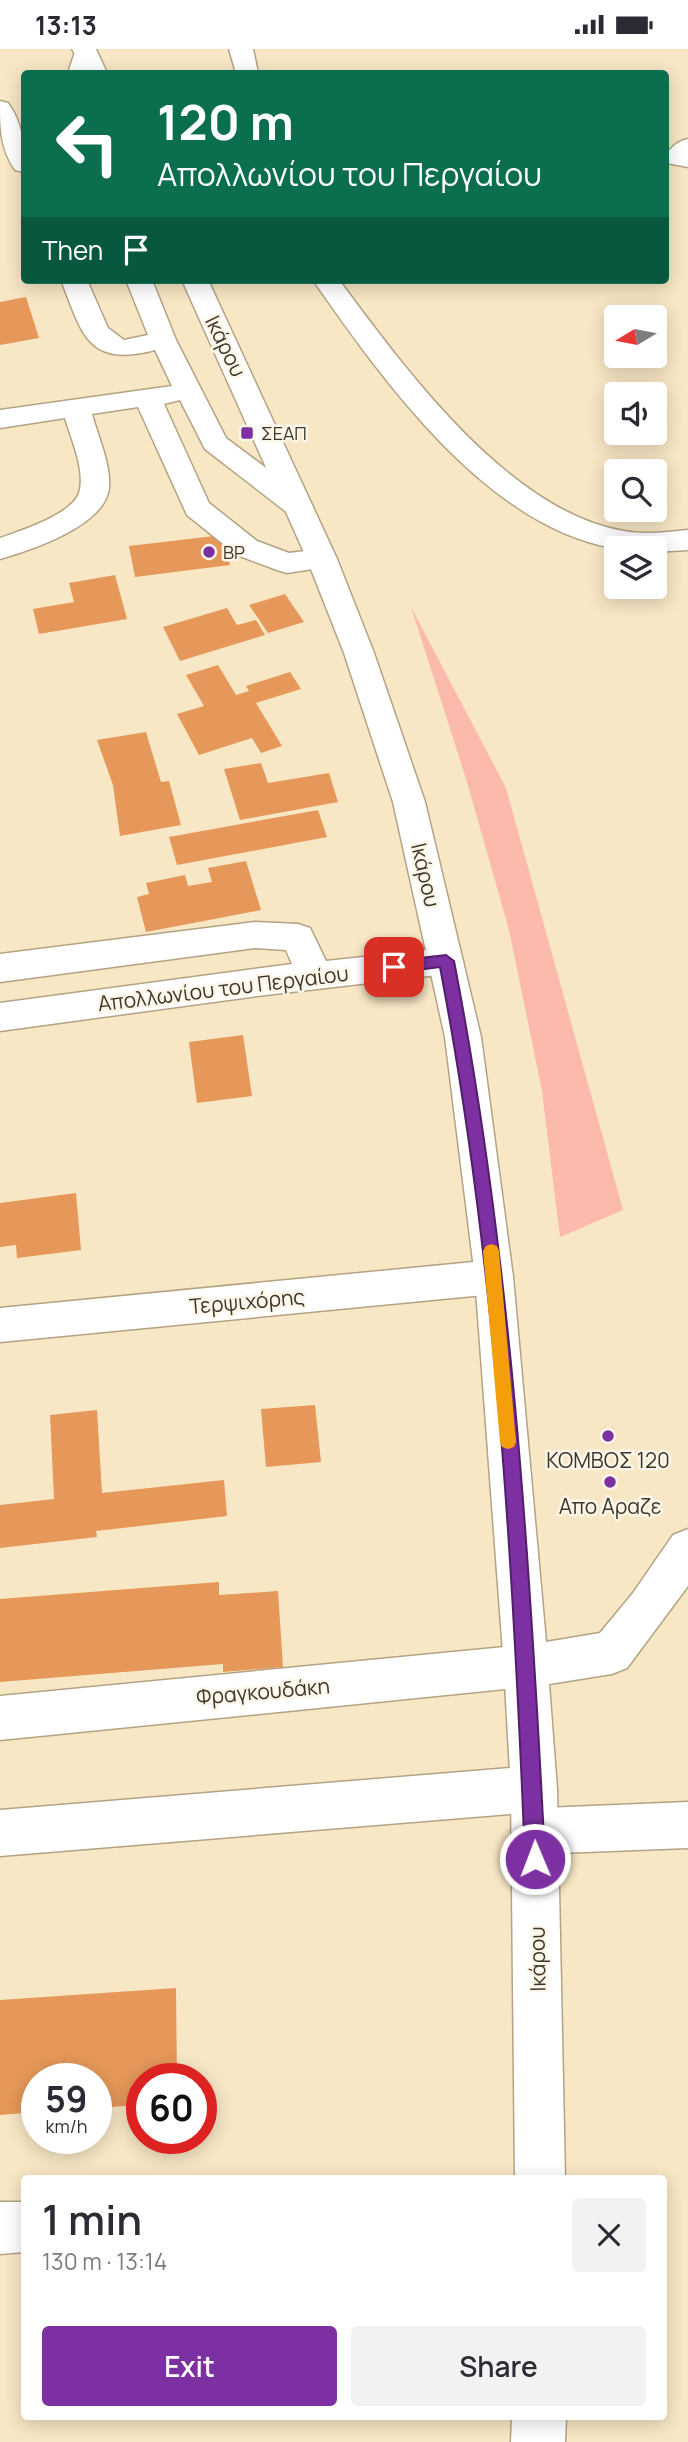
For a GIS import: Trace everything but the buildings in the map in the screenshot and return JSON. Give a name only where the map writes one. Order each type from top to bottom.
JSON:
[{"type":"main road","points":[[242,49],[246,70]]},
{"type":"main road","points":[[0,109],[21,158]]},
{"type":"main road","points":[[76,284],[94,326],[105,343],[120,349],[163,340]]},
{"type":"main road","points":[[141,284],[163,340],[215,443],[299,507]]},
{"type":"main road","name":"Ικάρου","points":[[197,284],[322,559],[359,653],[409,802],[446,961],[473,1104],[495,1277],[526,1666],[534,1810],[540,2175]]},
{"type":"main road","points":[[329,284],[374,344],[438,419],[486,470],[520,497],[545,512],[605,536],[642,542],[688,540]]},
{"type":"main road","points":[[0,419],[188,391]]},
{"type":"main road","points":[[148,398],[197,508],[247,548],[287,563],[322,559]]},
{"type":"main road","points":[[0,549],[62,524],[82,508],[94,493],[94,478],[76,408]]},
{"type":"main road","points":[[0,968],[256,935],[278,935],[298,937],[315,977]]},
{"type":"main road","name":"Απολλωνίου του Περγαίου","points":[[0,1017],[446,961]]},
{"type":"main road","name":"Τερψιχόρης","points":[[0,1325],[495,1277]]},
{"type":"main road","name":"Φραγκουδάκη","points":[[0,1718],[526,1666],[612,1653],[648,1608],[688,1549]]},
{"type":"main road","points":[[0,1832],[534,1810],[688,1825]]},
{"type":"main road","points":[[0,2228],[21,2227]]},
{"type":"main road","points":[[538,2442],[539,2420]]},
{"type":"shaded area","points":[[411,607],[506,788],[623,1210],[560,1237],[542,1091],[509,930],[467,782]]},
{"type":"slow traffic","points":[[491,1251],[508,1442]]},
{"type":"place","name":"ΣΕΑΠ","points":[[247,433]]},
{"type":"place","name":"BP","points":[[209,552]]},
{"type":"place","name":"ΚΟΜΒΟΣ 120","points":[[608,1436]]},
{"type":"place","name":"Απο Αραζε","points":[[610,1482]]},
{"type":"route","points":[[394,967],[446,961],[463,1037],[495,1277],[526,1666],[534,1789],[535,1859]]}]
